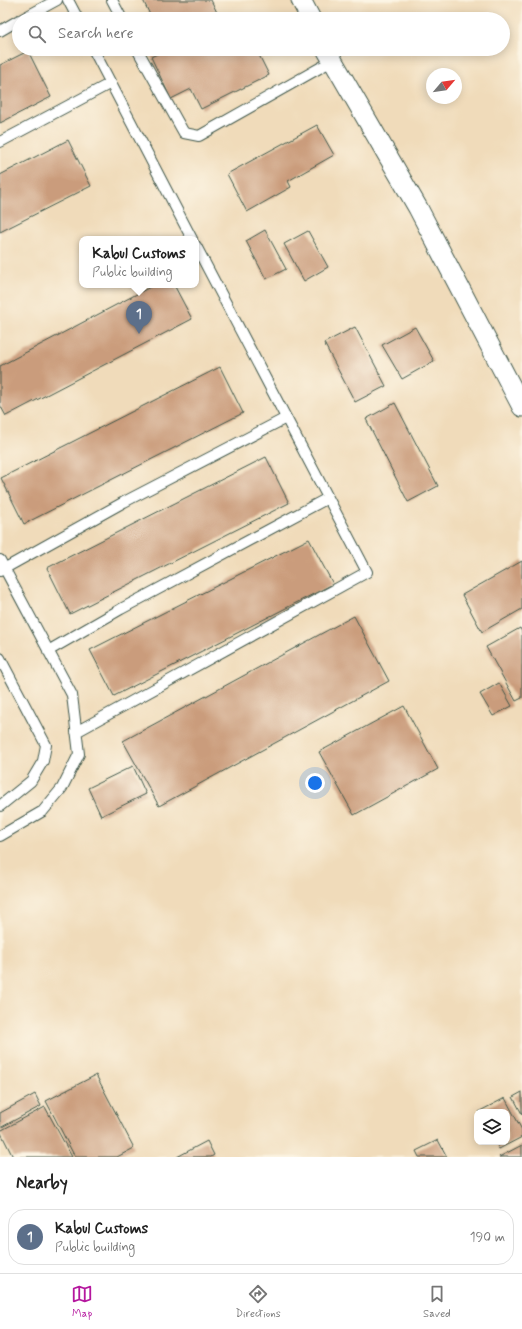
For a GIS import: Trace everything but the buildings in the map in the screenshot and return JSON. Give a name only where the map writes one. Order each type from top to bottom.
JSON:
[{"type":"street","points":[[301,0],[307,12]]},
{"type":"street","points":[[330,56],[418,208],[522,407]]},
{"type":"lane","points":[[35,12],[57,0]]},
{"type":"lane","points":[[68,0],[74,12]]},
{"type":"lane","points":[[112,0],[118,12]]},
{"type":"lane","points":[[0,31],[12,24]]},
{"type":"lane","points":[[97,56],[190,236]]},
{"type":"lane","points":[[141,56],[184,133],[199,136],[327,56]]},
{"type":"lane","points":[[0,142],[111,83]]},
{"type":"lane","points":[[76,732],[367,572],[199,252]]},
{"type":"lane","points":[[0,836],[43,811],[62,788],[79,754],[72,695],[2,566],[286,418]]},
{"type":"lane","points":[[48,651],[121,609],[328,498]]},
{"type":"lane","points":[[0,658],[46,745],[43,761],[31,781],[0,806]]},
{"type":"place","name":"Kabul Customs","points":[[139,334]]}]
